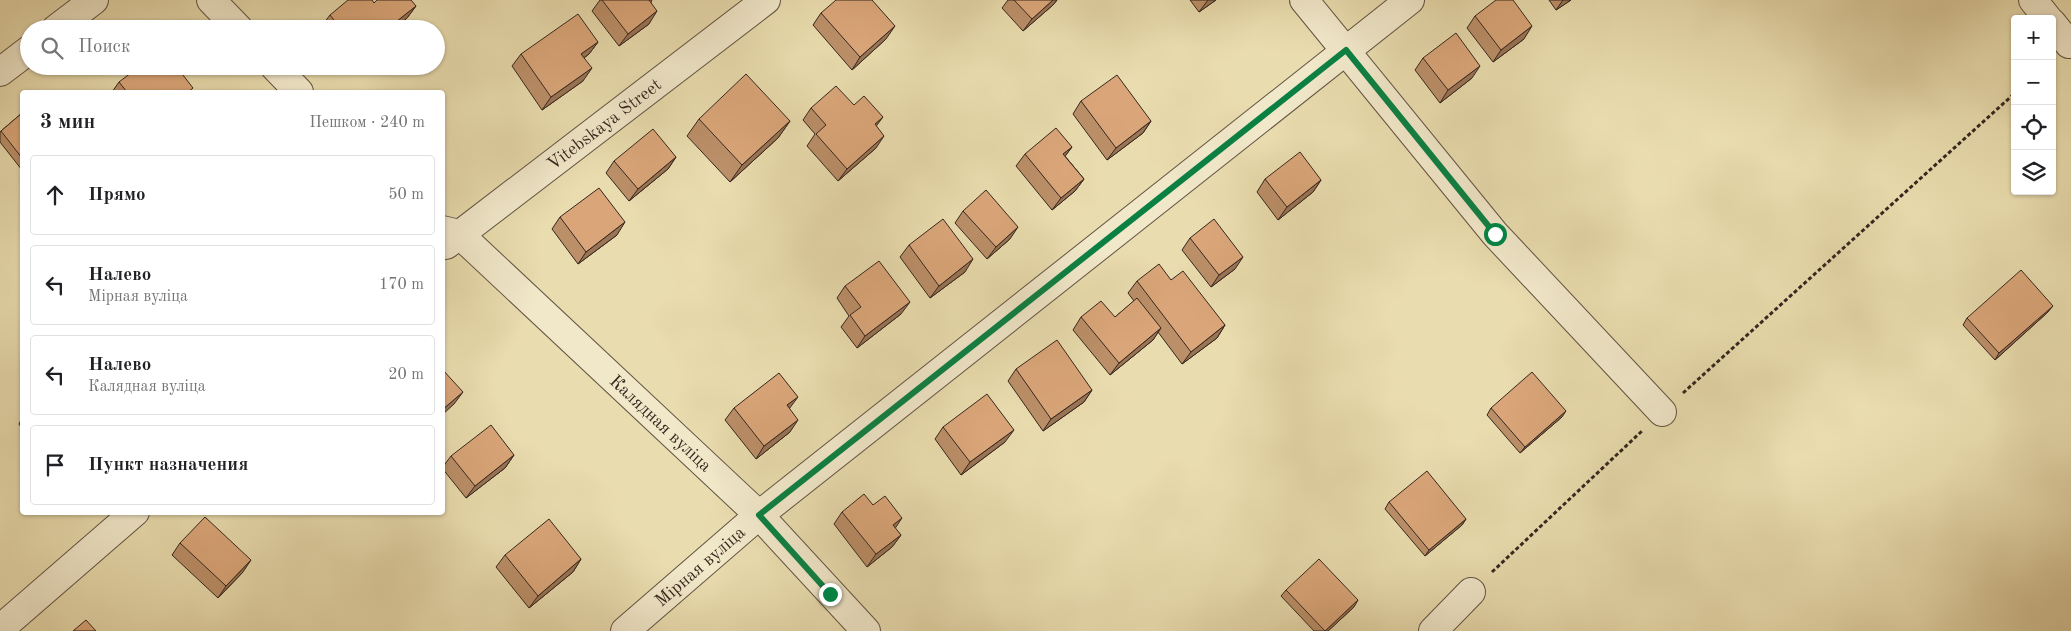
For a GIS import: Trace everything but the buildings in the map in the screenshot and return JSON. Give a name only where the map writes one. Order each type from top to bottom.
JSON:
[{"type":"street","points":[[68,20],[94,0]]},
{"type":"street","points":[[211,0],[230,20]]},
{"type":"street","name":"Vitebskaya Street","points":[[448,237],[766,0]]},
{"type":"street","points":[[1304,0],[1495,234],[1662,412]]},
{"type":"street","name":"Мірная вуліца","points":[[625,631],[759,515],[1410,0]]},
{"type":"street","points":[[2033,0],[2045,15]]},
{"type":"street","points":[[2056,29],[2069,44]]},
{"type":"street","points":[[0,72],[20,57]]},
{"type":"street","points":[[283,75],[297,90]]},
{"type":"street","name":"Калядная вуліца","points":[[448,237],[759,515],[866,631]]},
{"type":"street","points":[[0,629],[132,515]]},
{"type":"street","points":[[1433,631],[1471,592]]},
{"type":"path","points":[[1471,592],[1662,412],[2011,97]]},
{"type":"route","points":[[830,594],[759,515],[1346,50],[1495,234]]}]
